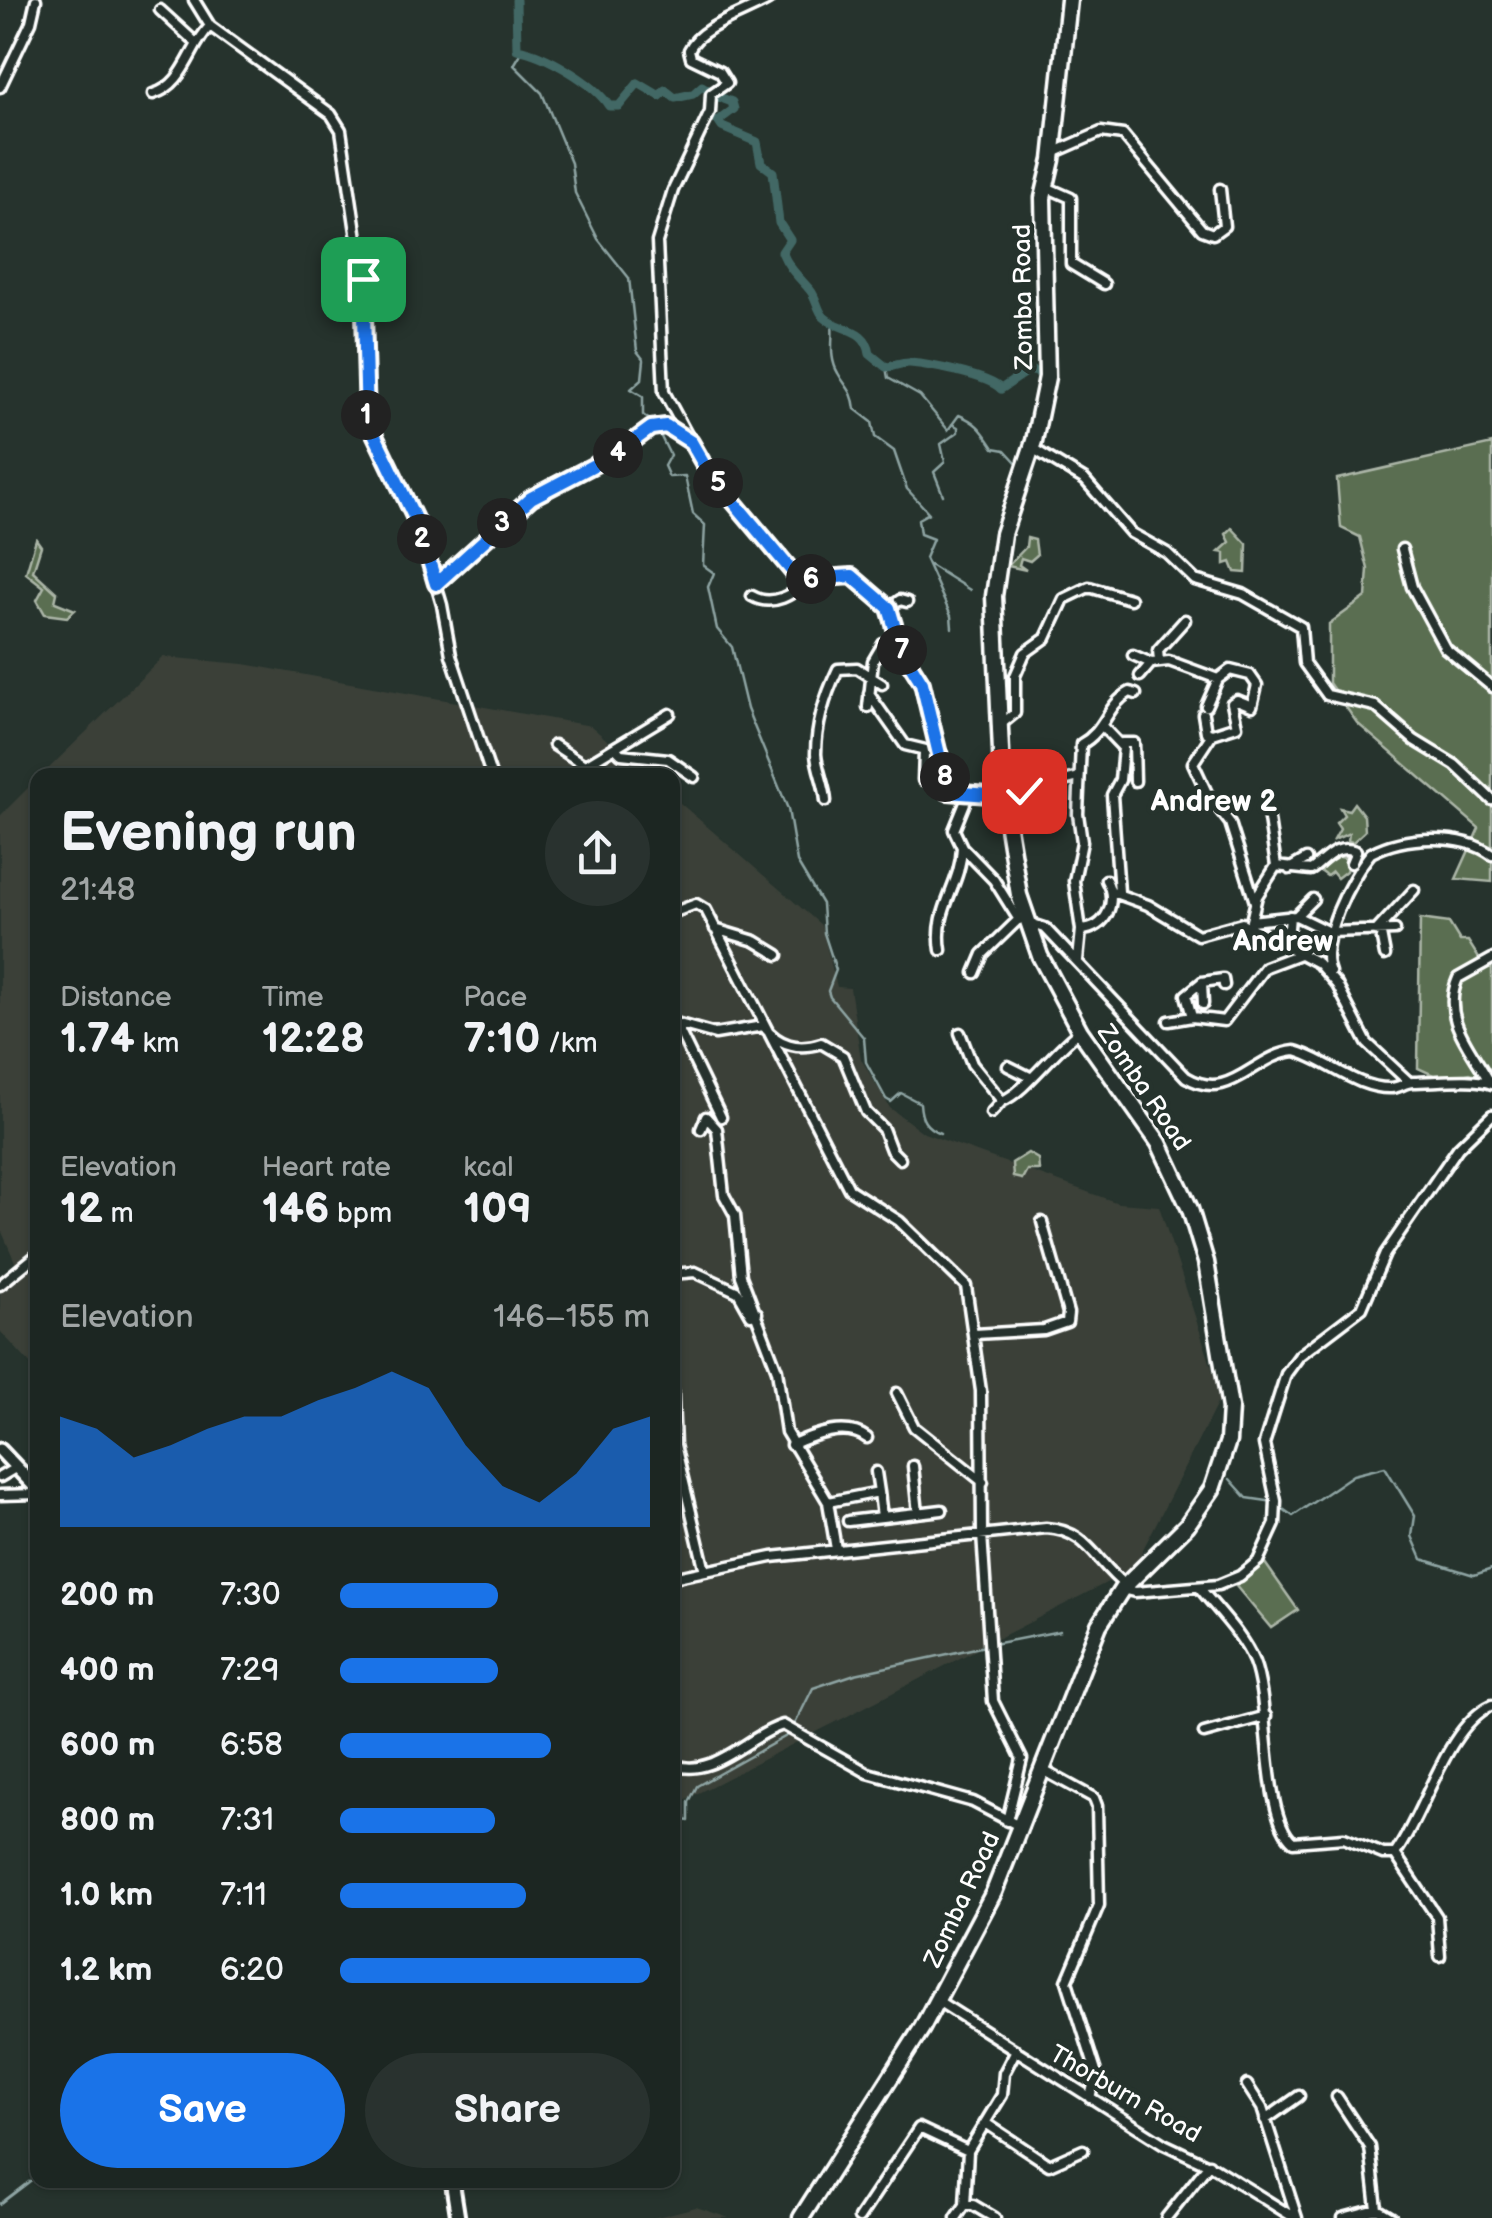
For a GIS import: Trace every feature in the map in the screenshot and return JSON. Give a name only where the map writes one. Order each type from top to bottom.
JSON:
[{"type":"highway","name":"Zomba Road","points":[[801,2218],[938,2001],[994,1892],[1013,1824],[1042,1770],[1099,1625],[1122,1589],[1187,1525],[1212,1490],[1228,1442],[1230,1408],[1206,1262],[1186,1199],[1148,1127],[1080,1031],[1051,980],[1024,919],[1003,796],[994,596],[1011,501],[1032,448],[1048,357],[1042,240],[1068,0]]},
{"type":"main road","points":[[0,1450],[30,1483]]},
{"type":"main road","points":[[453,2188],[458,2218]]},
{"type":"street","points":[[0,88],[31,22],[36,0]]},
{"type":"street","points":[[194,0],[210,26],[338,124],[363,279],[367,419],[419,527],[452,655],[489,768]]},
{"type":"street","points":[[768,0],[731,22],[716,24],[693,41],[689,50],[691,58],[720,72],[728,82],[712,94],[710,112],[673,190],[658,242],[664,392],[707,470],[790,570],[810,579],[852,576],[889,608],[900,645],[922,683],[948,792],[1003,796],[1079,777]]},
{"type":"street","points":[[160,10],[195,42]]},
{"type":"street","points":[[154,94],[163,92],[186,68],[195,42],[210,26]]},
{"type":"street","points":[[1053,153],[1101,132],[1122,136],[1202,230],[1213,234],[1224,226],[1220,189]]},
{"type":"street","points":[[1046,188],[1070,198],[1071,264],[1104,284]]},
{"type":"street","points":[[436,584],[531,498],[617,453],[651,428],[666,426],[691,442]]},
{"type":"street","points":[[1032,448],[1086,480],[1131,533],[1167,553],[1195,580],[1243,594],[1301,627],[1304,663],[1327,695],[1375,706],[1414,740],[1454,765],[1492,800]]},
{"type":"street","points":[[1402,549],[1412,587],[1444,648],[1492,687]]},
{"type":"street","points":[[752,596],[758,600],[780,599],[810,579]]},
{"type":"street","points":[[999,726],[1011,719],[1016,709],[1015,676],[1022,659],[1048,634],[1066,597],[1089,587],[1130,598]]},
{"type":"street","points":[[889,608],[900,600],[907,602]]},
{"type":"street","points":[[1140,676],[1186,620]]},
{"type":"street","points":[[868,708],[881,646],[900,645]]},
{"type":"street","points":[[1132,655],[1218,679]]},
{"type":"street","points":[[826,801],[816,758],[821,706],[838,669],[857,668],[882,684]]},
{"type":"street","points":[[1212,734],[1206,732],[1204,710],[1218,679],[1230,670],[1248,675],[1256,685],[1257,698],[1252,706],[1237,700],[1232,703],[1237,726],[1212,734],[1199,750],[1194,766],[1230,822],[1254,902]]},
{"type":"street","points":[[1078,960],[1081,930],[1074,885],[1082,842],[1081,744],[1102,726],[1114,702],[1130,692],[1136,694]]},
{"type":"street","points":[[869,694],[902,742],[924,752],[942,754]]},
{"type":"street","points":[[582,768],[670,714]]},
{"type":"street","points":[[1102,726],[1122,743],[1134,742],[1135,782]]},
{"type":"street","points":[[1081,930],[1095,928],[1106,917],[1116,892],[1112,795],[1120,780],[1122,743]]},
{"type":"street","points":[[554,745],[586,766]]},
{"type":"street","points":[[616,749],[621,754],[668,759],[694,777]]},
{"type":"street","points":[[923,780],[924,752]]},
{"type":"street","points":[[941,950],[937,926],[960,873],[962,847],[954,821],[970,794]]},
{"type":"street","points":[[1250,923],[1254,902],[1276,866],[1268,813]]},
{"type":"street","points":[[1409,1082],[1367,1043],[1325,958],[1329,932],[1368,856],[1377,850],[1420,839],[1477,846],[1492,855]]},
{"type":"street","points":[[962,847],[1024,919],[1043,926],[1194,1082],[1224,1085],[1280,1053],[1294,1051],[1380,1086],[1393,1088],[1409,1082],[1446,1084],[1471,1079],[1491,1083]]},
{"type":"street","points":[[1276,866],[1311,870],[1327,855],[1348,848],[1356,852],[1352,864]]},
{"type":"street","points":[[1289,869],[1306,859]]},
{"type":"street","points":[[1106,880],[1116,892],[1198,935],[1232,923],[1293,916],[1313,898]]},
{"type":"street","points":[[1378,933],[1414,890]]},
{"type":"street","points":[[680,910],[696,904],[706,910],[846,1185],[854,1195],[894,1217],[962,1281],[974,1334],[993,1701],[1022,1759],[1013,1824],[973,1802],[868,1773],[806,1742],[793,1729],[773,1728],[729,1757],[680,1768]]},
{"type":"street","points":[[1293,916],[1329,932],[1395,930]]},
{"type":"street","points":[[1277,939],[1290,928],[1293,916]]},
{"type":"street","points":[[975,973],[982,954],[1024,919]]},
{"type":"street","points":[[1250,923],[1302,952],[1334,980]]},
{"type":"street","points":[[715,929],[755,940],[778,955]]},
{"type":"street","points":[[1378,933],[1385,955]]},
{"type":"street","points":[[1169,1021],[1192,1017],[1224,1022],[1265,968],[1302,952]]},
{"type":"street","points":[[1491,1083],[1458,1031],[1453,996],[1458,978],[1492,959]]},
{"type":"street","points":[[1192,1017],[1186,995],[1202,982],[1227,981]]},
{"type":"street","points":[[1202,982],[1202,1004]]},
{"type":"street","points":[[680,1024],[715,1034],[763,1026],[789,1046],[804,1048],[821,1043],[843,1056],[866,1112],[883,1128],[891,1150],[900,1159]]},
{"type":"street","points":[[990,1114],[1002,1101],[1017,1094],[1080,1031]]},
{"type":"street","points":[[960,1033],[972,1064],[1002,1101]]},
{"type":"street","points":[[680,1034],[721,1117]]},
{"type":"street","points":[[1008,1066],[1030,1077]]},
{"type":"street","points":[[680,1576],[836,1549],[1066,1529],[1085,1541],[1110,1572],[1109,1582],[1122,1589],[1200,1588],[1234,1579],[1250,1569],[1272,1536],[1276,1500],[1264,1444],[1290,1368],[1362,1308],[1385,1254],[1458,1148],[1492,1115]]},
{"type":"street","points":[[701,1129],[706,1117],[717,1128],[724,1196],[727,1208],[734,1213],[740,1276],[777,1370],[791,1445],[828,1502],[836,1549]]},
{"type":"street","points":[[974,1334],[1044,1330],[1067,1322],[1068,1313],[1042,1222]]},
{"type":"street","points":[[0,1284],[30,1260]]},
{"type":"street","points":[[680,1273],[695,1272],[738,1292],[751,1315],[757,1314]]},
{"type":"street","points":[[897,1393],[906,1416],[919,1433],[983,1482]]},
{"type":"street","points":[[791,1445],[823,1432],[854,1431],[866,1438]]},
{"type":"street","points":[[680,1462],[706,1571]]},
{"type":"street","points":[[913,1466],[918,1513]]},
{"type":"street","points":[[0,1477],[16,1467]]},
{"type":"street","points":[[876,1472],[882,1518]]},
{"type":"street","points":[[828,1502],[879,1492]]},
{"type":"street","points":[[0,1495],[30,1493]]},
{"type":"street","points":[[848,1521],[942,1510]]},
{"type":"street","points":[[1200,1588],[1248,1650],[1266,1716],[1275,1800],[1288,1839],[1305,1843],[1344,1838],[1383,1854],[1395,1854]]},
{"type":"street","points":[[1395,1854],[1456,1739],[1479,1712],[1492,1705]]},
{"type":"street","points":[[1204,1733],[1266,1716]]},
{"type":"street","points":[[1042,1770],[1096,1802],[1099,1905],[1067,1980],[1097,2077],[1090,2098]]},
{"type":"street","points":[[1395,1854],[1437,1918],[1440,1956]]},
{"type":"street","name":"Thorburn Road","points":[[938,2001],[1164,2144],[1209,2164],[1296,2218]]},
{"type":"street","points":[[956,2218],[965,2205],[968,2152],[1002,2096],[1004,2073],[1016,2050]]},
{"type":"street","points":[[1247,2084],[1266,2120],[1296,2218]]},
{"type":"street","points":[[1266,2120],[1273,2110],[1299,2096]]},
{"type":"street","points":[[1337,2097],[1370,2147],[1377,2209]]},
{"type":"street","points":[[987,2124],[1049,2165],[1083,2150]]},
{"type":"street","points":[[859,2218],[919,2128],[968,2152]]},
{"type":"street","points":[[1166,2218],[1209,2164]]},
{"type":"street","points":[[965,2205],[973,2205],[995,2218]]},
{"type":"street","points":[[1343,2218],[1377,2209],[1392,2218]]},
{"type":"shaded area","points":[[163,657],[244,664],[591,726],[639,768],[49,768]]},
{"type":"shaded area","points":[[30,786],[30,1363],[0,1331],[0,1291],[18,1269],[0,1227],[0,816]]},
{"type":"shaded area","points":[[680,803],[821,925],[837,987],[850,988],[861,1059],[890,1108],[924,1133],[1118,1203],[1159,1206],[1221,1396],[1133,1569],[680,1802]]},
{"type":"shaded area","points":[[696,2207],[729,2218],[653,2218]]},
{"type":"green space","points":[[1492,444],[1492,882],[1456,879],[1479,828],[1357,723],[1329,683],[1329,624],[1366,597],[1368,569],[1360,537],[1341,528],[1337,479]]},
{"type":"green space","points":[[1232,528],[1247,544],[1246,573],[1235,572],[1231,562],[1225,564],[1225,553],[1219,552],[1230,542],[1226,534]]},
{"type":"green space","points":[[1027,538],[1035,540],[1037,555],[1030,561],[1021,558],[1019,565],[1026,570],[1008,566],[1026,547]]},
{"type":"green space","points":[[36,539],[41,546],[33,571],[57,593],[55,602],[75,610],[67,617],[45,614],[37,600],[44,587],[26,573]]},
{"type":"green space","points":[[1354,803],[1364,816],[1365,831],[1353,842],[1348,841],[1349,833],[1334,840],[1340,829],[1336,823],[1344,815],[1340,808],[1349,810]]},
{"type":"green space","points":[[1331,855],[1349,859],[1346,871],[1337,878],[1332,872],[1327,876],[1319,870]]},
{"type":"green space","points":[[1420,919],[1449,923],[1460,941],[1468,941],[1485,968],[1492,967],[1492,1081],[1470,1073],[1444,1080],[1418,1068]]},
{"type":"green space","points":[[1028,1153],[1038,1159],[1039,1170],[1027,1170],[1022,1179],[1013,1177],[1012,1163]]},
{"type":"green space","points":[[1265,1563],[1298,1610],[1271,1628],[1235,1585]]},
{"type":"waterway","points":[[516,0],[517,49],[568,71],[609,106],[619,106],[638,83],[660,96],[665,90],[675,98],[693,94],[702,86],[721,98]]},
{"type":"waterway","points":[[523,50],[514,65],[542,93],[571,163],[575,193],[598,239],[629,278],[637,351],[644,360],[642,379],[631,389],[643,396],[643,415],[655,424]]},
{"type":"waterway","points":[[724,99],[732,102],[734,109],[718,121],[722,127],[757,142],[761,163],[773,172],[779,223],[790,240],[782,252],[824,317],[858,334],[870,354],[886,367],[907,363],[944,368],[984,379],[1001,389],[1029,370],[1043,374]]},
{"type":"waterway","points":[[832,323],[833,360],[855,409],[872,422],[875,437],[894,451],[907,489],[929,513],[918,519],[920,534],[933,539],[925,558],[951,616],[952,628]]},
{"type":"waterway","points":[[886,367],[888,378],[920,396],[948,430],[959,415],[966,418],[980,428],[994,448],[1005,450],[1016,462]]},
{"type":"waterway","points":[[943,495],[934,472],[945,462],[941,444],[958,432],[952,424]]},
{"type":"waterway","points":[[658,431],[670,455],[664,466],[669,477],[685,476],[693,514],[705,525],[703,565],[714,573],[708,587],[717,629],[732,647],[747,709],[788,809],[797,862],[822,904],[824,933],[836,970],[828,991],[830,997],[864,1038],[866,1062],[886,1099],[891,1102],[901,1093],[920,1103],[925,1122],[940,1133]]},
{"type":"waterway","points":[[930,565],[970,590]]},
{"type":"waterway","points":[[1280,1507],[1293,1516],[1353,1475],[1385,1467],[1415,1516],[1412,1536],[1422,1559],[1474,1575],[1492,1569]]},
{"type":"waterway","points":[[1230,1479],[1247,1498],[1274,1502]]},
{"type":"waterway","points":[[993,1644],[1060,1631]]},
{"type":"waterway","points":[[680,1819],[689,1821],[689,1802],[697,1786],[790,1734],[813,1688],[855,1674],[985,1646]]},
{"type":"waterway","points":[[0,2204],[30,2181]]},
{"type":"district","name":"Andrew 2","points":[[1214,801]]},
{"type":"district","name":"Andrew","points":[[1283,941]]},
{"type":"route","points":[[363,279],[367,419],[419,527],[436,584],[531,498],[617,453],[651,428],[666,426],[691,442],[707,470],[796,576],[852,576],[885,600],[899,630],[902,651],[922,683],[948,792],[1003,796],[1024,791]]}]
